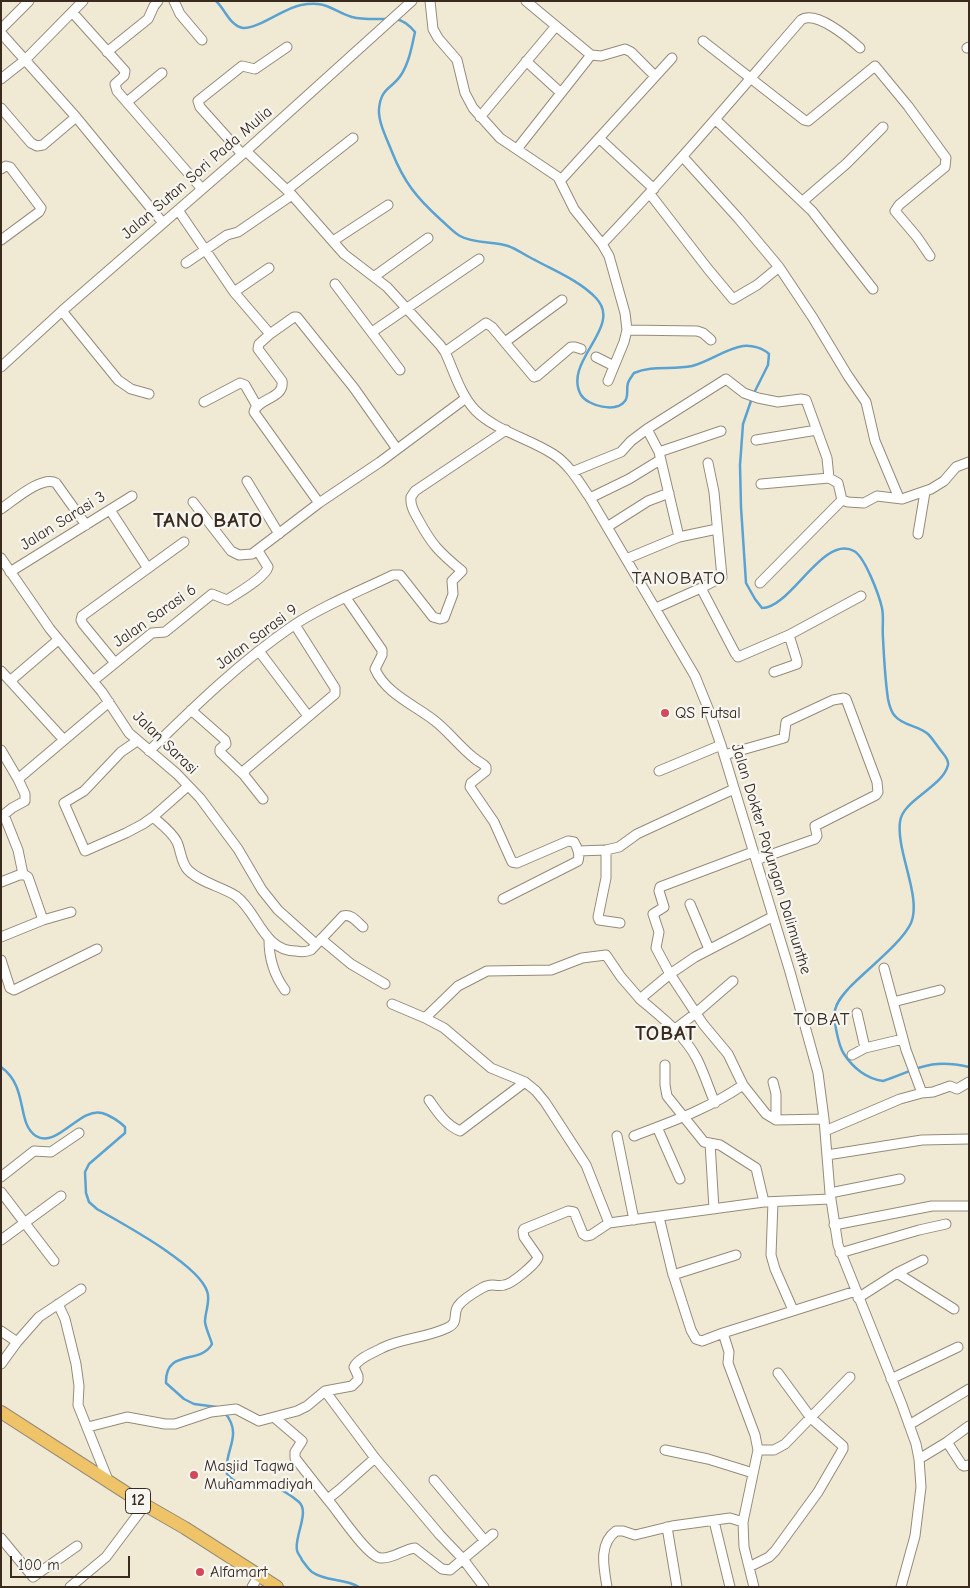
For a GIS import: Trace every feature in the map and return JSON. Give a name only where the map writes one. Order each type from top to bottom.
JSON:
[{"type":"highway","name":"12","points":[[1,1412],[108,1480],[145,1506],[185,1528],[277,1587]]},
{"type":"street","points":[[1,29],[29,1]]},
{"type":"street","points":[[1,79],[25,60],[83,1]]},
{"type":"street","points":[[108,52],[148,19],[158,1]]},
{"type":"street","points":[[174,1],[180,14],[202,40]]},
{"type":"street","name":"Jalan Sutan Sori Pada Mulia","points":[[1,367],[62,310],[244,153],[412,1]]},
{"type":"street","points":[[430,1],[433,29],[438,38],[457,60],[465,93],[480,117],[500,138],[550,171],[560,181],[574,209],[591,233],[602,244],[611,261],[625,313],[627,330],[608,381]]},
{"type":"street","points":[[526,1],[591,55],[601,56],[625,49],[631,52],[655,76]]},
{"type":"street","points":[[72,12],[124,72],[124,76],[116,83],[115,87],[126,102],[202,189]]},
{"type":"street","points":[[602,244],[683,157],[804,18],[822,22],[836,29],[860,48]]},
{"type":"street","points":[[480,117],[556,26]]},
{"type":"street","points":[[1,33],[76,117],[163,222]]},
{"type":"street","points":[[703,41],[804,120],[808,121],[875,66],[918,119],[946,158],[945,167],[899,204],[895,211],[930,256]]},
{"type":"street","name":"Jalan Dokter Payungan Dalimunthe","points":[[286,46],[255,68],[242,66],[200,98],[198,101],[200,107],[244,153],[289,192],[349,258],[375,276],[406,308],[445,352],[466,398],[482,416],[554,454],[572,472],[590,498],[695,676],[721,745],[790,972],[818,1074],[824,1119],[830,1196],[840,1253],[909,1425],[919,1459],[921,1487],[915,1536],[900,1587]]},
{"type":"street","points":[[517,149],[591,55]]},
{"type":"street","points":[[560,181],[672,58]]},
{"type":"street","points":[[526,61],[561,93]]},
{"type":"street","points":[[126,102],[162,73]]},
{"type":"street","points":[[1,108],[31,143],[37,146],[43,145],[76,117]]},
{"type":"street","points":[[716,120],[803,201],[829,230],[873,289]]},
{"type":"street","points":[[803,201],[846,164],[883,127]]},
{"type":"street","points":[[186,263],[227,234],[238,232],[353,138]]},
{"type":"street","points":[[599,138],[652,191],[708,269],[733,298],[758,285],[779,267]]},
{"type":"street","points":[[683,157],[779,267],[813,318],[866,402],[875,441],[896,496],[899,498]]},
{"type":"street","points":[[1,169],[6,166],[10,167],[41,208],[39,212],[1,240]]},
{"type":"street","points":[[333,242],[388,205]]},
{"type":"street","points":[[178,210],[234,292],[270,334]]},
{"type":"street","points":[[375,276],[428,238]]},
{"type":"street","points":[[372,332],[480,260]]},
{"type":"street","points":[[234,292],[269,268]]},
{"type":"street","points":[[335,284],[400,370]]},
{"type":"street","points":[[505,342],[562,300]]},
{"type":"street","points":[[62,310],[118,380],[130,389],[149,394]]},
{"type":"street","points":[[319,504],[253,411],[257,406],[281,391],[283,386],[282,381],[258,348],[259,344],[270,334],[294,318],[298,318],[350,383],[397,450]]},
{"type":"street","points":[[445,352],[486,323],[505,342],[534,377],[538,376],[572,348],[581,349]]},
{"type":"street","points":[[627,330],[697,331],[703,333],[711,340]]},
{"type":"street","points":[[596,357],[614,366]]},
{"type":"street","points":[[572,472],[621,452],[631,441],[647,429],[727,379],[744,393],[772,402],[806,400],[827,458],[829,478]]},
{"type":"street","points":[[204,402],[241,383],[245,385],[257,406]]},
{"type":"street","points":[[193,502],[231,551],[242,556],[249,555],[258,551],[319,504],[397,450],[466,398]]},
{"type":"street","points":[[647,429],[660,456],[679,537]]},
{"type":"street","name":"Jalan Sarasi 9","points":[[149,751],[191,710],[259,651],[295,625],[393,575],[400,576],[433,616],[440,619],[444,618],[453,594],[452,580],[462,571],[437,550],[430,541],[411,506],[411,497],[415,491],[506,430]]},
{"type":"street","points":[[756,440],[817,430]]},
{"type":"street","points":[[590,498],[629,479],[660,456],[721,431]]},
{"type":"street","points":[[842,500],[864,503],[877,496],[902,499],[932,489],[944,481],[956,466],[969,462]]},
{"type":"street","points":[[656,608],[702,588],[718,580],[723,575],[714,492],[708,463]]},
{"type":"street","points":[[761,484],[829,478],[838,483],[842,500]]},
{"type":"street","points":[[1,509],[42,482],[51,480],[56,483],[86,524]]},
{"type":"street","points":[[247,481],[279,534]]},
{"type":"street","points":[[918,534],[924,492]]},
{"type":"street","points":[[607,527],[648,501],[669,493]]},
{"type":"street","name":"Jalan Sarasi 3","points":[[10,572],[132,496]]},
{"type":"street","points":[[760,583],[842,500]]},
{"type":"street","points":[[110,510],[147,567]]},
{"type":"street","points":[[626,559],[679,537],[717,529]]},
{"type":"street","points":[[115,663],[83,624],[81,618],[147,567],[184,542]]},
{"type":"street","name":"Jalan Sarasi 6","points":[[93,681],[152,633],[166,631],[212,594],[227,600],[259,578],[267,571],[268,567],[258,551]]},
{"type":"street","name":"Jalan Sarasi","points":[[1,558],[58,640],[93,681],[122,725],[137,741],[177,774],[200,798],[238,849],[256,881],[278,910],[318,941],[385,984]]},
{"type":"street","points":[[702,588],[737,656],[747,654],[789,635],[861,596]]},
{"type":"street","points":[[346,598],[382,650],[382,655],[375,669],[388,687],[426,714],[473,758],[486,767],[486,772],[471,783],[470,787],[494,822],[512,862],[517,863],[568,841],[574,842],[578,851],[578,861],[504,898]]},
{"type":"street","points":[[244,775],[245,770],[335,694],[336,691],[295,625]]},
{"type":"street","points":[[774,672],[796,664],[798,661],[789,635]]},
{"type":"street","points":[[10,681],[58,640]]},
{"type":"street","points":[[259,651],[308,716]]},
{"type":"street","points":[[1,671],[64,740]]},
{"type":"street","points":[[724,755],[784,738],[786,722],[833,700],[844,698],[877,782],[878,792],[876,795],[815,826],[817,836],[815,839],[754,856],[659,888],[664,905],[663,908],[653,914],[659,932],[656,945],[670,974],[696,1013],[728,1054],[743,1085],[766,1114],[776,1120],[824,1119]]},
{"type":"street","points":[[18,779],[108,702]]},
{"type":"street","points":[[191,710],[225,740],[226,744],[219,751],[244,775],[263,799]]},
{"type":"street","points":[[137,741],[121,752],[84,791],[66,800],[64,803],[84,851],[126,833],[153,817],[188,786]]},
{"type":"street","points":[[659,771],[721,745]]},
{"type":"street","points":[[1,750],[25,794],[25,801],[12,808],[3,816],[13,835],[23,874],[28,877],[43,920]]},
{"type":"street","points":[[578,851],[606,850],[619,847],[633,836],[652,826],[734,790]]},
{"type":"street","points":[[153,817],[173,837],[188,870],[206,882],[236,896],[269,940],[278,947],[290,951],[306,952],[311,950],[346,915],[352,917],[363,927]]},
{"type":"street","points":[[606,850],[606,878],[598,918],[599,920],[620,923]]},
{"type":"street","points":[[1,882],[23,874]]},
{"type":"street","points":[[690,904],[708,949]]},
{"type":"street","points":[[1,936],[70,912]]},
{"type":"street","points":[[640,999],[670,974],[695,957],[772,917]]},
{"type":"street","points":[[269,940],[273,966],[278,980],[285,990]]},
{"type":"street","points":[[1,960],[5,983],[16,990],[97,949]]},
{"type":"street","points":[[425,1018],[458,986],[486,971],[547,970],[574,961],[597,956],[608,956],[621,978],[640,999],[675,1029],[697,1059],[715,1103]]},
{"type":"street","points":[[884,968],[903,1039],[922,1093]]},
{"type":"street","points":[[675,1029],[734,980]]},
{"type":"street","points":[[893,1002],[940,990]]},
{"type":"street","points":[[392,1004],[444,1028],[491,1068],[526,1082],[536,1090],[546,1102],[586,1164],[609,1224]]},
{"type":"street","points":[[857,1013],[865,1048]]},
{"type":"street","points":[[852,1054],[865,1048],[903,1039]]},
{"type":"street","points":[[665,1065],[667,1096],[700,1139],[711,1146],[720,1145],[756,1168],[769,1202],[771,1255],[774,1269],[794,1310]]},
{"type":"street","points":[[429,1100],[445,1123],[451,1124],[460,1131],[526,1082]]},
{"type":"street","points":[[773,1082],[776,1094],[776,1120]]},
{"type":"street","points":[[825,1131],[900,1099],[933,1092],[950,1086],[957,1089],[969,1082]]},
{"type":"street","points":[[634,1136],[715,1103],[743,1085]]},
{"type":"street","points":[[657,1127],[680,1179]]},
{"type":"street","points":[[1,1177],[34,1151],[51,1152],[79,1133]]},
{"type":"street","points":[[617,1136],[634,1220]]},
{"type":"street","points":[[827,1155],[922,1140],[969,1140]]},
{"type":"street","points":[[711,1146],[714,1209]]},
{"type":"street","points":[[88,1428],[128,1417],[175,1424],[211,1412],[236,1409],[259,1421],[276,1418],[308,1406],[326,1391],[352,1386],[358,1380],[354,1367],[356,1363],[390,1344],[450,1326],[455,1322],[458,1306],[463,1301],[483,1287],[491,1284],[508,1284],[536,1262],[538,1256],[524,1237],[524,1229],[568,1211],[574,1212],[582,1234],[586,1236],[609,1224],[769,1202],[830,1196],[900,1179]]},
{"type":"street","points":[[1,1192],[54,1262]]},
{"type":"street","points":[[1,1240],[62,1196]]},
{"type":"street","points":[[834,1225],[932,1206],[969,1206]]},
{"type":"street","points":[[659,1218],[673,1275],[691,1330],[696,1339],[702,1341],[794,1310],[857,1294],[923,1260]]},
{"type":"street","points":[[840,1253],[946,1224]]},
{"type":"street","points":[[673,1275],[736,1255]]},
{"type":"street","points":[[897,1273],[954,1309]]},
{"type":"street","points":[[1,1364],[39,1317],[81,1289]]},
{"type":"street","points":[[58,1304],[65,1320],[76,1364],[79,1386],[78,1405],[108,1480]]},
{"type":"street","points":[[1,1330],[17,1342]]},
{"type":"street","points":[[722,1333],[728,1352],[728,1363],[755,1435],[758,1450],[743,1522],[744,1547],[754,1587]]},
{"type":"street","points":[[891,1379],[958,1347]]},
{"type":"street","points":[[749,1567],[769,1557],[775,1551],[818,1492],[842,1452],[843,1446],[811,1418],[778,1373]]},
{"type":"street","points":[[758,1450],[780,1448],[850,1377]]},
{"type":"street","points":[[909,1425],[969,1389]]},
{"type":"street","points":[[326,1391],[375,1458],[440,1535],[463,1559],[484,1587]]},
{"type":"street","points":[[276,1418],[302,1441],[295,1452],[295,1458],[375,1557],[385,1558],[415,1548],[446,1570],[454,1568],[493,1534]]},
{"type":"street","points":[[919,1459],[948,1442],[969,1426]]},
{"type":"street","points":[[948,1442],[962,1465],[969,1465]]},
{"type":"street","points":[[665,1450],[708,1459],[753,1473]]},
{"type":"street","points":[[328,1500],[375,1458]]},
{"type":"street","points":[[434,1480],[484,1541]]},
{"type":"street","points":[[70,1587],[106,1557],[145,1506]]},
{"type":"street","points":[[607,1587],[604,1549],[606,1540],[610,1535],[619,1530],[641,1535],[667,1527],[730,1518],[743,1522]]},
{"type":"street","points":[[714,1521],[730,1587]]},
{"type":"street","points":[[667,1527],[677,1587]]},
{"type":"street","points":[[2,1542],[33,1577],[77,1546]]},
{"type":"street","points":[[252,1587],[259,1575]]},
{"type":"waterway","points":[[216,1],[231,21],[238,27],[243,28],[256,25],[294,7],[310,4],[328,6],[356,18],[387,19]]},
{"type":"waterway","points":[[395,19],[404,22],[415,32],[406,65],[398,80],[384,92],[380,102],[379,114],[383,130],[401,172],[424,203],[457,234],[465,239],[511,247],[575,281],[596,298],[603,309],[603,321],[579,370],[577,382],[581,395],[596,405],[615,407],[625,401],[628,383],[634,373],[655,368],[692,366],[743,346],[761,349],[769,354],[768,365],[754,393]]},
{"type":"waterway","points":[[752,398],[743,424],[740,465],[746,583],[762,608],[773,605],[831,553],[842,549],[854,551],[863,561],[871,577],[882,608],[885,676],[891,710],[902,722],[928,734],[948,763],[945,773],[939,780],[915,800],[902,814],[900,834],[914,912],[911,923],[900,939],[849,988],[839,1001],[835,1010],[835,1017],[840,1045],[844,1054],[856,1068],[877,1080],[883,1081],[934,1064],[969,1067]]},
{"type":"waterway","points":[[1,1067],[10,1075],[15,1084],[26,1123],[36,1136],[52,1137],[85,1116],[94,1113],[108,1115],[125,1127],[125,1133],[89,1164],[85,1172],[86,1193],[89,1202],[97,1209],[141,1234],[175,1257],[201,1280],[208,1295],[205,1322],[212,1344],[200,1354],[184,1358],[171,1365],[167,1372],[166,1383],[184,1399],[194,1404],[217,1407]]},
{"type":"waterway","points":[[225,1413],[233,1429],[227,1474],[242,1484],[266,1483],[292,1496],[302,1506],[303,1512],[297,1545],[297,1551],[302,1560],[317,1575],[347,1582],[359,1587]]},
{"type":"place","name":"QS Futsal","points":[[665,713]]},
{"type":"place","name":"Masjid Taqwa Muhammadiyah","points":[[194,1475]]},
{"type":"place","name":"Alfamart","points":[[200,1572]]},
{"type":"district","name":"TANO BATO","points":[[208,521]]},
{"type":"district","name":"TANOBATO","points":[[679,579]]},
{"type":"district","name":"TOBAT","points":[[822,1020]]},
{"type":"district","name":"TOBAT","points":[[666,1034]]}]
